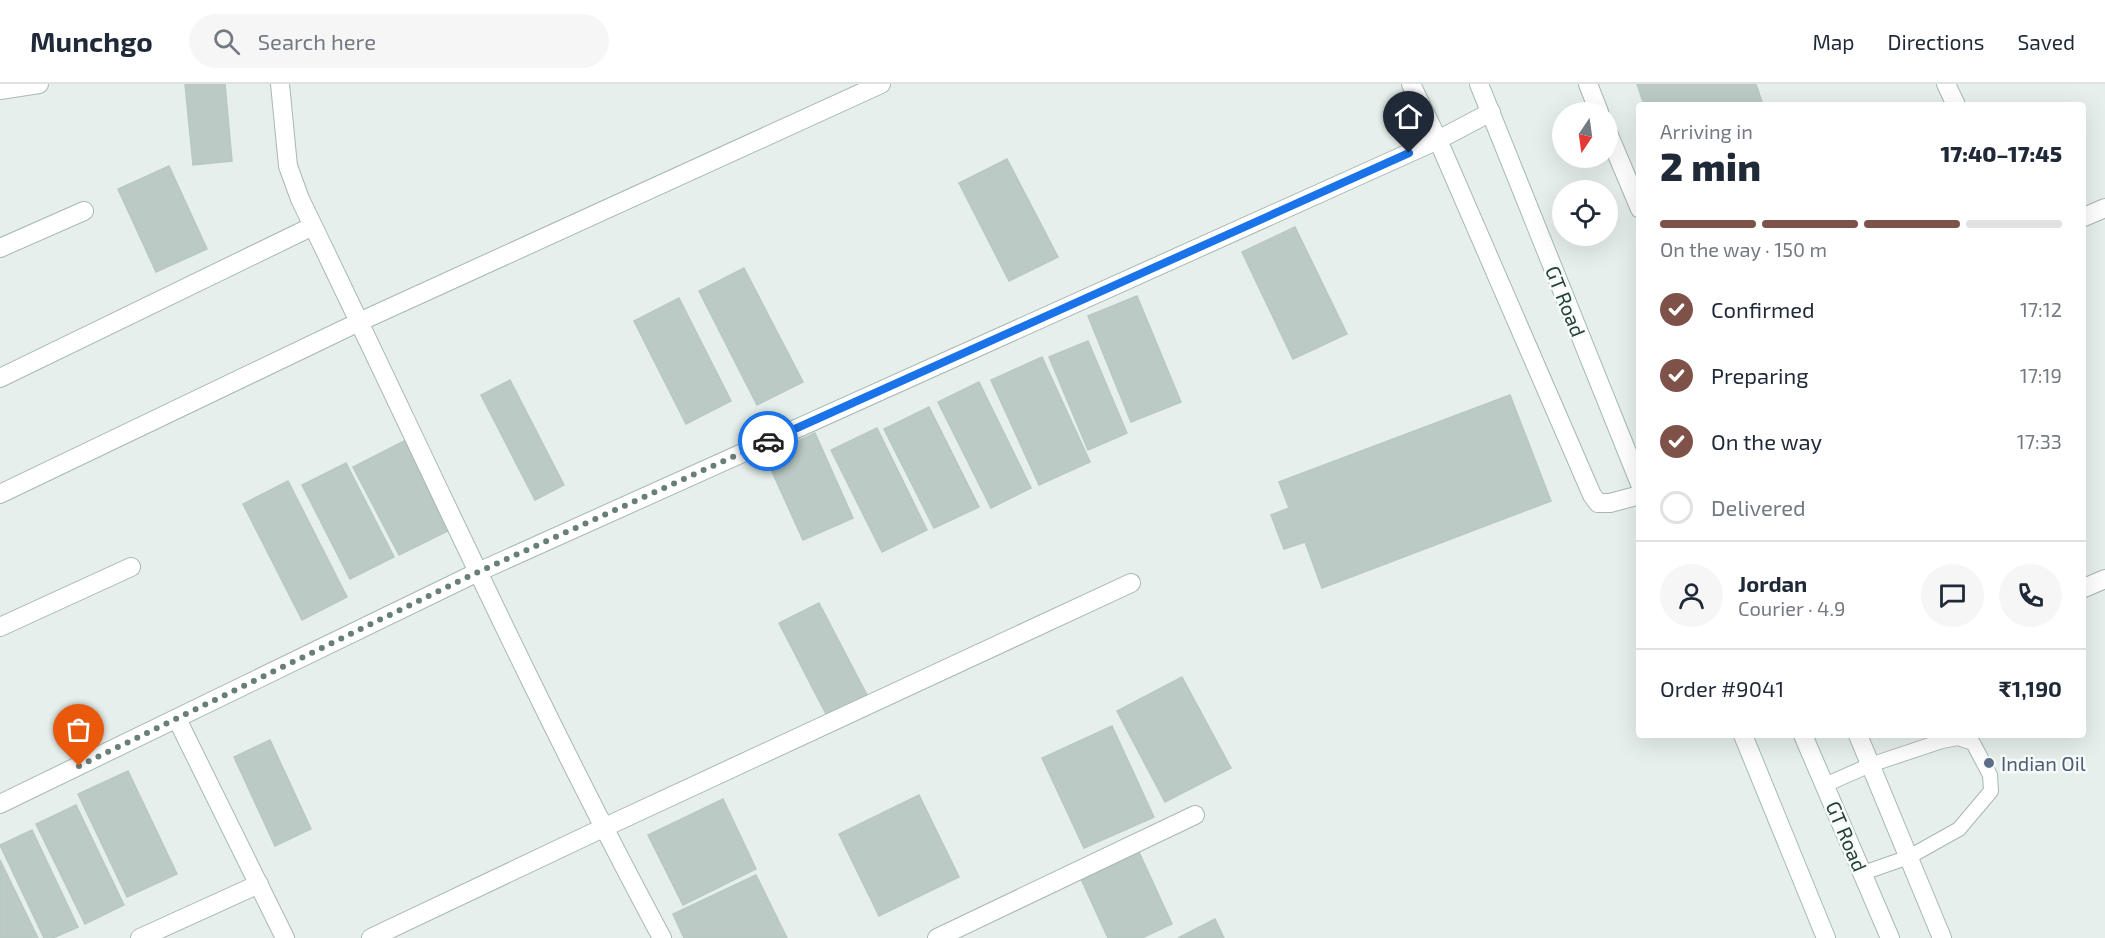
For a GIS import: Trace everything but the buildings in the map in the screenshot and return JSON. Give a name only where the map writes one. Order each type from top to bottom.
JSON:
[{"type":"street","points":[[0,90],[39,84]]},
{"type":"street","points":[[280,84],[288,166],[300,199],[603,828],[662,938]]},
{"type":"street","points":[[0,494],[359,322],[880,84]]},
{"type":"street","points":[[1411,84],[1438,140],[1592,495],[1598,503],[1610,503],[1636,496]]},
{"type":"street","name":"GT Road","points":[[1479,84],[1636,474]]},
{"type":"street","points":[[1588,84],[1595,102]]},
{"type":"street","points":[[1946,84],[1955,102]]},
{"type":"street","points":[[0,804],[478,572],[1438,140],[1491,112]]},
{"type":"street","points":[[1618,157],[1636,200]]},
{"type":"street","points":[[2086,216],[2105,208]]},
{"type":"street","points":[[0,248],[84,211]]},
{"type":"street","points":[[0,378],[313,226]]},
{"type":"street","points":[[0,627],[131,567]]},
{"type":"street","points":[[2086,587],[2105,579]]},
{"type":"street","points":[[371,938],[1131,583]]},
{"type":"street","points":[[177,718],[285,938]]},
{"type":"street","points":[[1744,738],[1826,938]]},
{"type":"street","name":"GT Road","points":[[1804,738],[1890,938]]},
{"type":"street","points":[[1859,738],[1942,938]]},
{"type":"street","points":[[937,938],[1195,815]]},
{"type":"street","points":[[140,938],[259,884]]},
{"type":"lane","points":[[1825,785],[1870,765],[1942,741],[1958,738],[1972,744],[1990,775],[1991,791],[1959,829],[1908,857],[1863,873]]},
{"type":"way so far","points":[[79,766],[478,572],[768,441]]},
{"type":"place","name":"Indian Oil","points":[[1989,763]]},
{"type":"route","points":[[768,441],[1409,153]]}]
